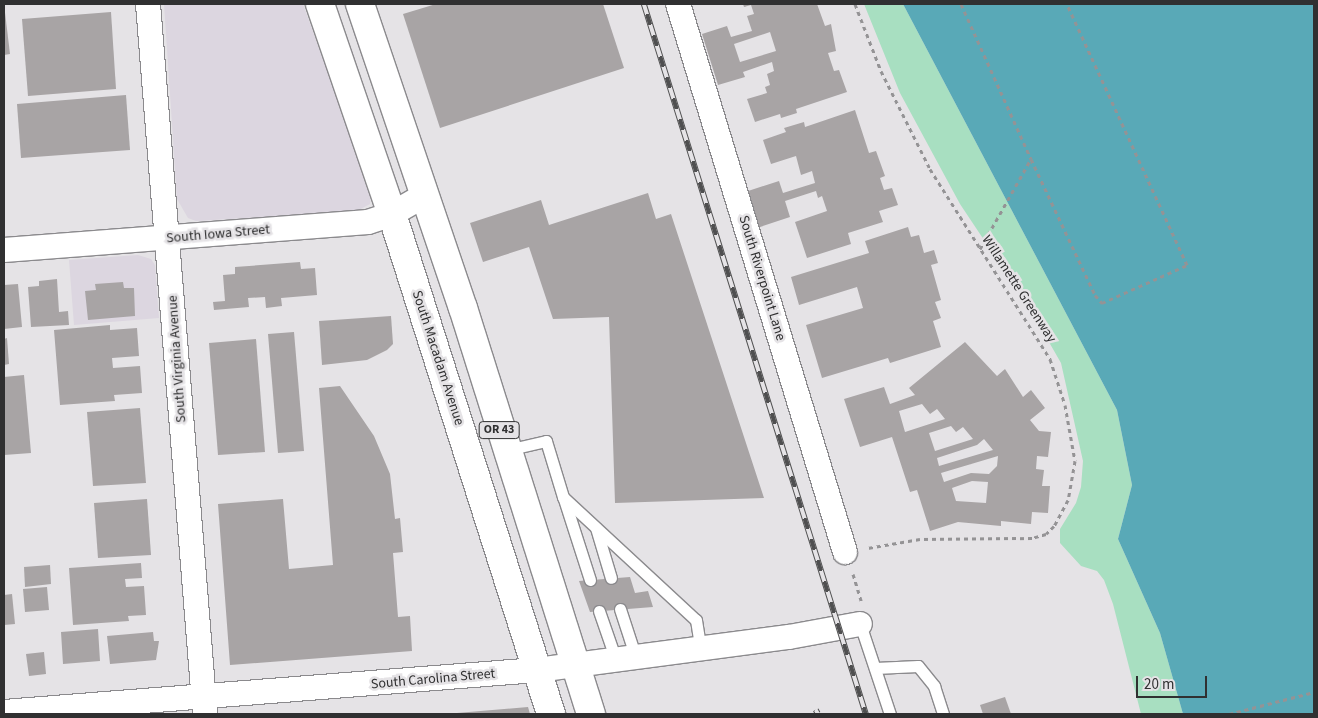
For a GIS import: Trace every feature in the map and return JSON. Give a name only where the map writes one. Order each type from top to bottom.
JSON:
[{"type":"main road","name":"South Macadam Avenue","points":[[320,4],[392,214],[551,714]]},
{"type":"main road","name":"OR 43","points":[[360,4],[425,195],[591,714]]},
{"type":"street","name":"South Virginia Avenue","points":[[148,4],[204,706]]},
{"type":"street","name":"South Riverpoint Lane","points":[[678,4],[845,552]]},
{"type":"street","name":"South Iowa Street","points":[[4,250],[368,222],[392,214],[425,195]]},
{"type":"street","name":"South Carolina Street","points":[[4,712],[204,706],[701,650],[860,624]]},
{"type":"lane","points":[[505,450],[546,441],[590,580]]},
{"type":"lane","points":[[563,497],[696,620],[701,650]]},
{"type":"lane","points":[[595,526],[611,578]]},
{"type":"lane","points":[[620,609],[626,659]]},
{"type":"lane","points":[[599,611],[626,659]]},
{"type":"lane","points":[[860,624],[890,714]]},
{"type":"lane","points":[[875,668],[918,666],[934,686],[943,714]]},
{"type":"path","name":"Willamette Greenway","points":[[845,552],[920,539],[1032,538],[1046,534],[1066,507],[1075,461],[1059,380],[1038,337],[980,250],[909,129],[881,71],[855,4]]},
{"type":"path","points":[[962,4],[1031,159],[1095,294],[1102,303],[1186,265],[1067,4]]},
{"type":"path","points":[[980,250],[1031,159]]},
{"type":"path","points":[[845,552],[863,608],[860,624]]},
{"type":"path","points":[[1229,714],[1314,692]]},
{"type":"shaded area","points":[[164,4],[303,4],[371,192],[370,204],[355,212],[196,221],[188,218],[177,199]]},
{"type":"shaded area","points":[[138,255],[151,259],[155,265],[159,318],[74,325],[69,260]]},
{"type":"green space","points":[[864,4],[903,4],[1117,410],[1132,485],[1118,539],[1160,633],[1183,714],[1141,714],[1113,604],[1104,580],[1097,571],[1081,566],[1060,543],[1060,529],[1076,503],[1081,487],[1083,461],[1061,363],[1030,309],[960,204],[900,93]]},
{"type":"water","points":[[903,4],[1314,4],[1314,714],[1183,714],[1160,633],[1118,539],[1132,485],[1117,410]]},
{"type":"building","points":[[4,4],[10,54],[4,55]]},
{"type":"building","points":[[436,4],[603,4],[624,68],[440,128],[403,14]]},
{"type":"building","points":[[743,4],[817,4],[825,26],[831,24],[836,51],[828,53],[834,71],[839,70],[847,92],[796,109],[797,113],[781,118],[780,114],[755,122],[747,99],[767,93],[765,87],[770,85],[767,74],[774,71],[772,62],[743,72],[745,77],[718,85],[702,34],[727,26],[731,37],[752,31],[747,16],[754,14],[751,5],[744,7]],"holes":[[[770,32],[776,51],[740,62],[734,44]]]},
{"type":"building","points":[[111,12],[116,89],[28,96],[22,19]]},
{"type":"building","points":[[126,95],[130,150],[21,158],[17,104]]},
{"type":"building","points":[[855,110],[869,153],[876,151],[885,176],[880,178],[884,190],[892,188],[898,205],[879,211],[883,222],[848,233],[851,244],[807,258],[795,222],[827,211],[822,196],[818,198],[816,191],[785,201],[790,217],[757,228],[745,192],[779,181],[783,193],[815,183],[812,171],[801,175],[796,156],[771,164],[763,140],[786,132],[784,128],[804,122],[805,127]]},
{"type":"building","points":[[648,193],[656,219],[671,214],[764,498],[615,503],[609,317],[553,319],[529,247],[483,262],[470,223],[541,200],[549,225]]},
{"type":"building","points":[[908,227],[911,237],[919,235],[924,253],[934,250],[938,263],[931,265],[941,300],[935,302],[941,318],[933,321],[941,347],[890,363],[888,358],[822,378],[806,325],[863,308],[857,287],[799,305],[791,277],[869,253],[865,241]]},
{"type":"building","points":[[300,262],[301,269],[315,268],[317,295],[281,298],[282,306],[266,308],[265,297],[248,298],[249,307],[214,310],[213,302],[225,301],[223,275],[235,274],[235,267]]},
{"type":"building","points":[[57,279],[59,312],[68,311],[69,325],[31,327],[28,287],[39,286],[39,281]]},
{"type":"building","points":[[123,282],[124,288],[134,288],[135,316],[88,320],[85,291],[96,290],[95,284]]},
{"type":"building","points":[[18,284],[22,327],[4,329],[4,285]]},
{"type":"building","points":[[391,316],[393,344],[387,350],[367,360],[322,365],[319,321]]},
{"type":"building","points":[[110,325],[110,330],[137,328],[139,356],[112,358],[113,368],[140,366],[142,393],[114,395],[115,401],[60,405],[54,330]]},
{"type":"building","points":[[294,332],[304,451],[278,453],[268,334]]},
{"type":"building","points":[[7,338],[9,364],[4,365],[4,339]]},
{"type":"building","points":[[256,339],[265,452],[218,455],[209,343]]},
{"type":"building","points":[[965,342],[997,376],[1005,369],[1023,397],[1031,390],[1045,408],[1030,420],[1039,431],[1051,432],[1048,457],[1037,456],[1036,469],[1044,470],[1042,486],[1050,486],[1048,513],[1032,512],[1031,524],[1001,521],[1001,526],[958,522],[930,531],[917,490],[910,492],[892,437],[860,447],[844,399],[884,387],[890,404],[915,395],[909,388]],"holes":[[[922,404],[930,414],[937,409],[945,419],[905,432],[899,411]],[[951,426],[956,432],[963,427],[973,439],[935,451],[929,433]],[[984,439],[993,450],[939,466],[937,458],[977,445]],[[998,456],[997,466],[989,474],[971,473],[944,482],[941,473]],[[972,481],[988,482],[986,503],[956,501],[952,488]]]},
{"type":"building","points":[[24,375],[31,453],[4,455],[4,377]]},
{"type":"building","points":[[340,386],[374,436],[390,474],[395,519],[400,518],[403,552],[393,553],[398,617],[410,616],[412,651],[230,665],[218,504],[283,499],[289,569],[333,565],[319,388]]},
{"type":"building","points":[[140,408],[146,483],[93,486],[87,412]]},
{"type":"building","points":[[147,499],[151,555],[98,558],[94,503]]},
{"type":"building","points":[[141,563],[142,578],[125,579],[126,587],[144,586],[146,615],[128,616],[129,621],[73,625],[69,568]]},
{"type":"building","points":[[50,565],[51,584],[25,587],[24,567]]},
{"type":"building","points":[[630,577],[635,593],[648,591],[653,607],[590,612],[579,581]]},
{"type":"building","points":[[47,587],[49,610],[25,612],[23,589]]},
{"type":"building","points":[[12,594],[15,624],[4,625],[4,595]]},
{"type":"building","points":[[98,629],[100,661],[63,664],[61,632]]},
{"type":"building","points":[[153,632],[154,641],[159,641],[156,660],[110,664],[107,636]]},
{"type":"building","points":[[44,652],[46,674],[29,676],[26,654]]},
{"type":"building","points":[[1005,697],[1011,714],[983,714],[980,705]]},
{"type":"building","points":[[528,707],[530,714],[457,714],[457,713]]},
{"type":"railway","points":[[644,4],[866,714]]},
{"type":"railway","points":[[816,710],[818,714]]}]
